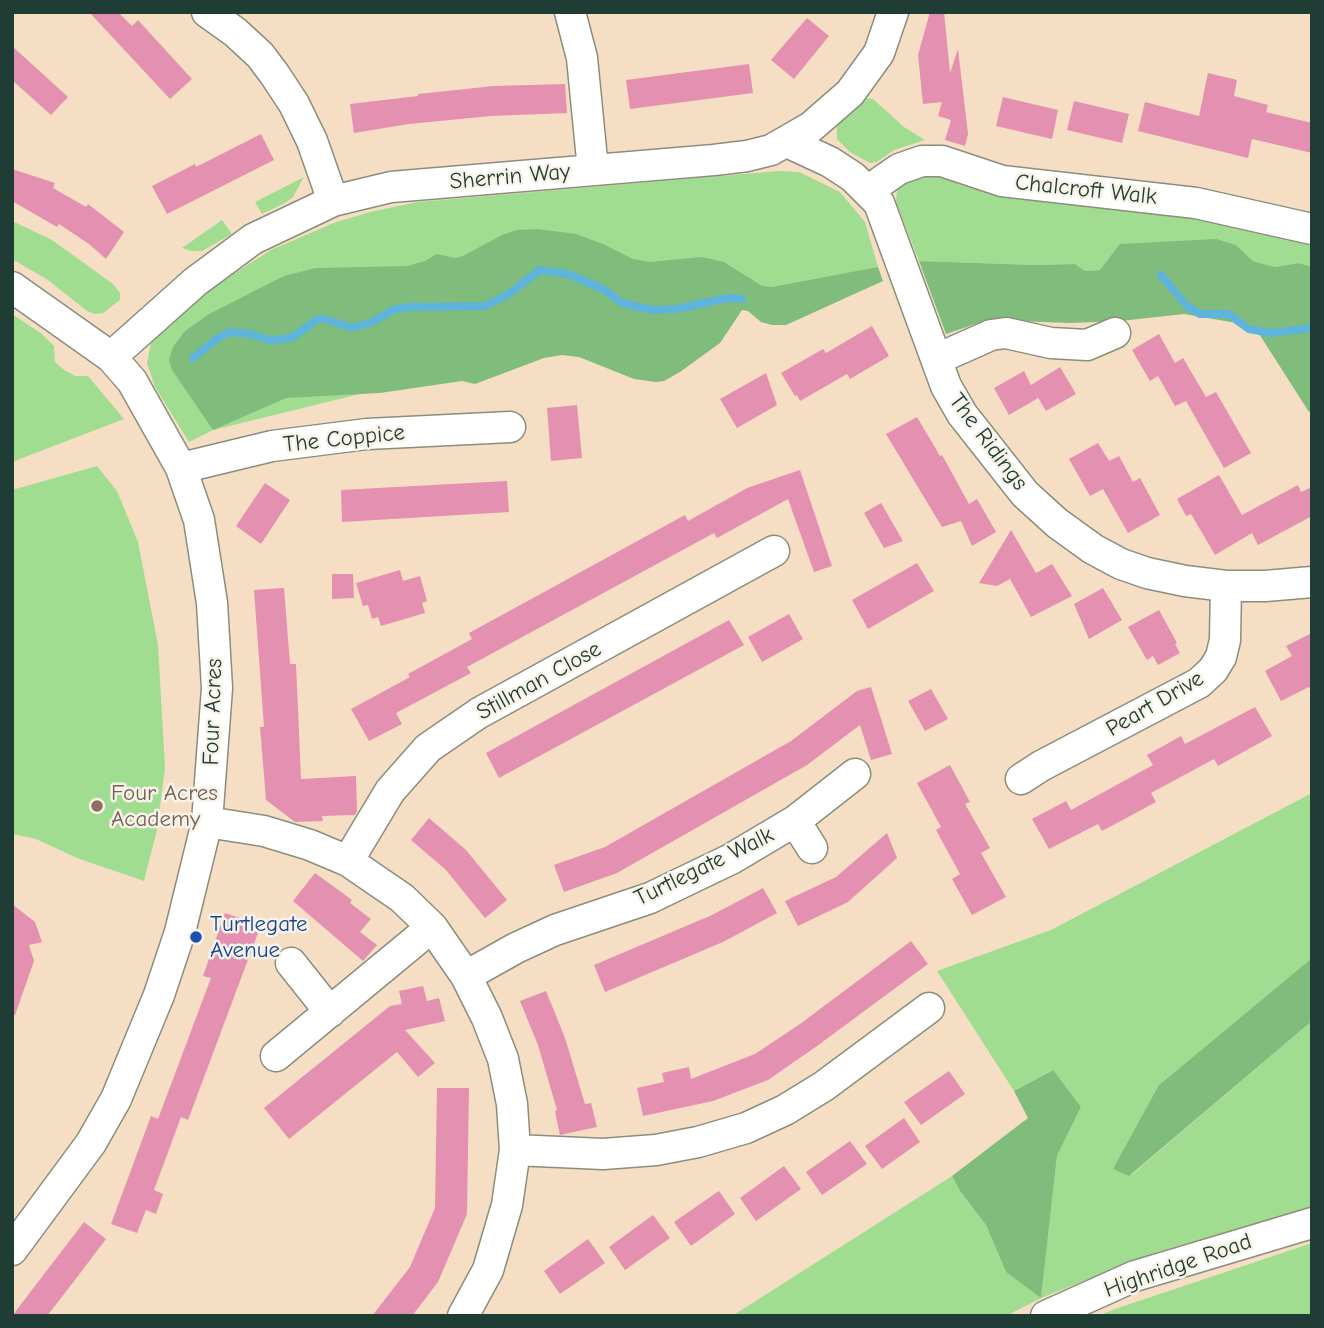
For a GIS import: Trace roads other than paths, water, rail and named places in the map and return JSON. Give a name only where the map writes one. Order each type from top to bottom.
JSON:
[{"type":"street","points":[[207,12],[235,32],[260,55],[275,75],[294,104],[312,141],[333,201]]},
{"type":"street","points":[[570,12],[582,58],[593,170]]},
{"type":"street","name":"Sherrin Way","points":[[111,357],[195,282],[253,239],[333,201],[391,187],[747,156],[771,150],[834,110],[850,93],[878,53],[893,12]]},
{"type":"street","name":"The Ridings","points":[[787,142],[830,162],[853,177],[869,190],[879,203],[946,386],[962,414],[1025,494],[1057,523],[1093,549],[1121,564],[1147,573],[1226,586],[1312,582]]},
{"type":"street","name":"Chalcroft Walk","points":[[869,190],[900,169],[922,161],[942,161],[1002,181],[1196,203],[1312,229]]},
{"type":"street","name":"Four Acres","points":[[12,287],[111,357],[132,381],[181,468],[199,520],[212,603],[217,688],[207,822],[168,970],[116,1099],[91,1143],[12,1250]]},
{"type":"street","points":[[937,359],[991,335],[1006,333],[1051,343],[1087,345],[1115,333]]},
{"type":"street","name":"The Coppice","points":[[181,468],[272,446],[340,437],[510,428]]},
{"type":"street","name":"Stillman Close","points":[[348,861],[390,791],[428,748],[479,713],[774,551]]},
{"type":"street","name":"Peart Drive","points":[[1021,779],[1199,683],[1213,670],[1221,657],[1225,640],[1226,586]]},
{"type":"street","name":"Turtlegate Walk","points":[[466,976],[555,930],[650,898],[731,859],[795,821],[855,774]]},
{"type":"street","points":[[795,821],[812,848]]},
{"type":"street","points":[[207,822],[264,831],[310,845],[348,861],[402,898],[432,927],[466,976],[503,1059],[512,1104],[516,1150],[507,1205],[488,1270],[463,1316]]},
{"type":"street","points":[[276,1056],[432,927]]},
{"type":"street","points":[[292,963],[330,1012]]},
{"type":"street","points":[[516,1150],[603,1154],[656,1150],[698,1142],[746,1128],[785,1110],[824,1087],[929,1008]]},
{"type":"street","name":"Highridge Road","points":[[1046,1316],[1135,1276],[1312,1223]]},
{"type":"waterway","points":[[193,358],[230,332],[270,340],[284,339],[293,337],[318,319],[352,328],[372,322],[393,310],[408,307],[485,306],[507,295],[540,270],[568,274],[603,289],[622,303],[652,310],[677,309],[727,298],[742,299]]},
{"type":"waterway","points":[[1161,275],[1187,306],[1200,314],[1228,314],[1249,329],[1270,333],[1312,328]]},
{"type":"place","name":"Four Acres Academy","points":[[97,806]]},
{"type":"place","name":"Turtlegate Avenue","points":[[196,937]]}]
